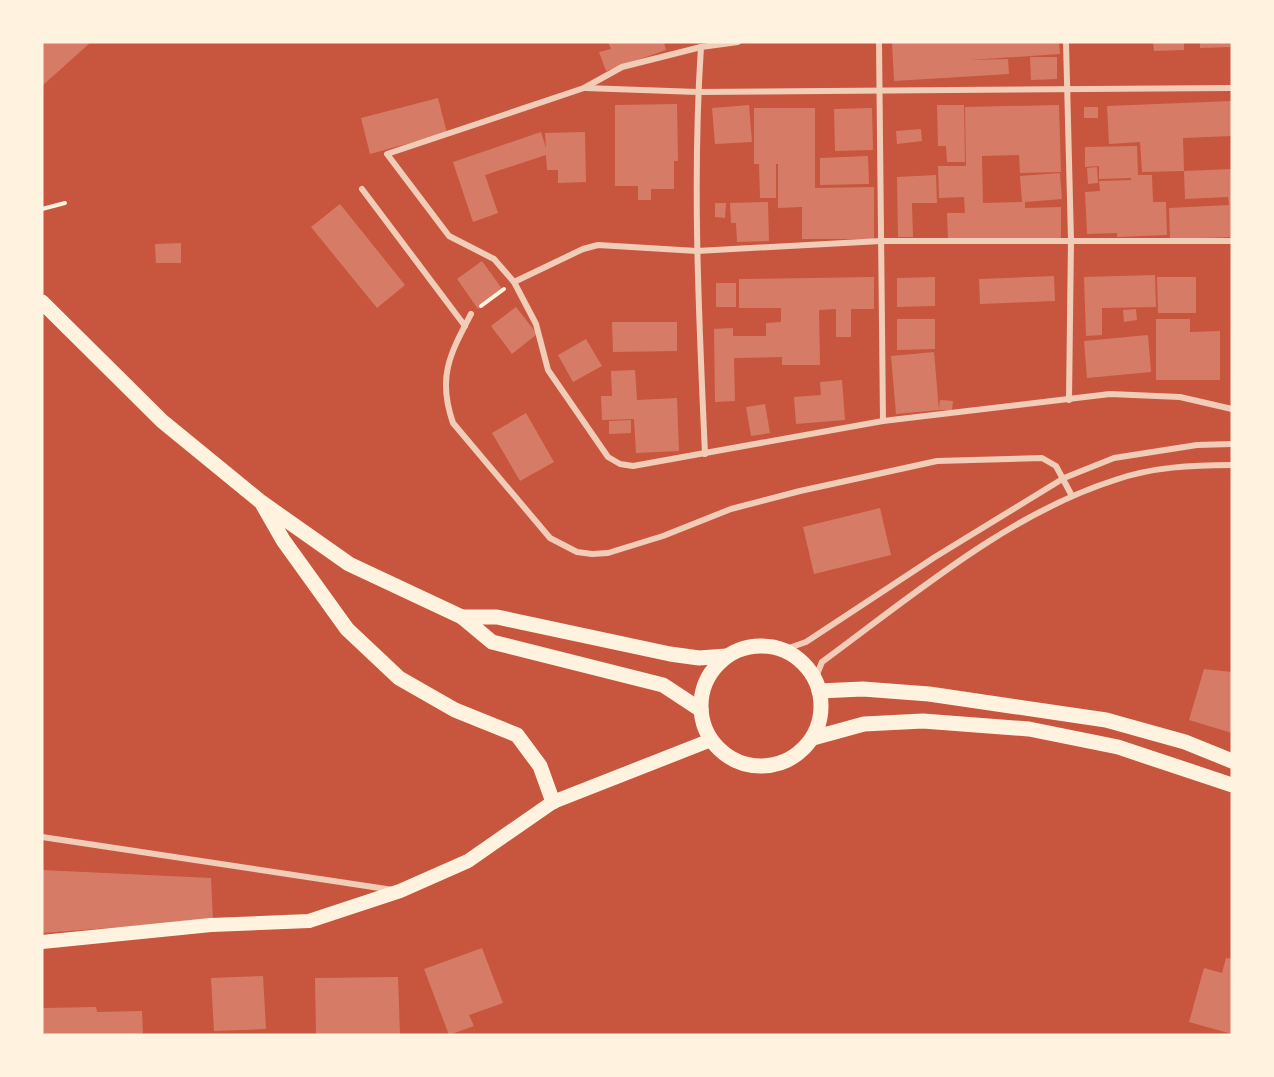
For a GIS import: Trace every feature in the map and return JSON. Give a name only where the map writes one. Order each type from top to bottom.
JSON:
[{"type":"highway","points":[[42,302],[162,421],[261,502],[349,564],[462,617],[492,642],[663,685],[701,710]]},
{"type":"highway","points":[[261,502],[283,540],[346,629],[399,678],[455,711],[517,735],[540,766],[553,802]]},
{"type":"highway","points":[[462,617],[497,616],[670,654],[699,658],[727,656],[745,648],[764,646],[783,650],[801,662],[817,685],[821,707],[813,738],[801,751],[771,766],[754,766],[737,761],[711,740],[701,710],[702,694],[707,680],[727,656]]},
{"type":"highway","points":[[817,685],[929,694],[1106,720],[1185,742],[1232,761]]},
{"type":"highway","points":[[813,738],[864,724],[923,721],[1029,729],[1118,747],[1232,785]]},
{"type":"main road","points":[[42,942],[210,925],[309,921],[400,891],[468,861],[553,802],[711,740]]},
{"type":"street","points":[[738,42],[701,47],[622,67],[584,88],[387,154],[449,236],[494,259],[514,282],[536,324],[548,370],[604,452],[620,464],[633,466],[883,421],[1110,394],[1180,397],[1232,409]]},
{"type":"street","points":[[879,42],[883,421]]},
{"type":"street","points":[[1066,42],[1071,240],[1069,400]]},
{"type":"street","points":[[701,47],[698,92],[697,251],[705,454]]},
{"type":"street","points":[[584,88],[698,92],[1232,88]]},
{"type":"street","points":[[362,189],[465,326]]},
{"type":"street","points":[[514,282],[583,249],[598,245],[697,251],[881,241],[1232,241]]},
{"type":"street","points":[[471,314],[451,353],[446,370],[447,406],[453,423],[550,538],[577,552],[608,552],[663,536],[731,509],[800,491],[937,461],[1042,458],[1056,466],[1072,496]]},
{"type":"street","points":[[783,650],[807,642],[935,557],[1064,478],[1114,458],[1197,445],[1232,444]]},
{"type":"street","points":[[817,685],[822,662],[948,570],[1026,520],[1072,496],[1115,479],[1148,471],[1199,465],[1232,465]]},
{"type":"street","points":[[42,837],[400,891]]},
{"type":"path","points":[[42,208],[65,203]]},
{"type":"path","points":[[471,314],[514,282]]},
{"type":"building","points":[[42,42],[91,42],[42,86]]},
{"type":"building","points":[[608,42],[664,42],[666,50],[606,71],[599,52],[611,49]]},
{"type":"building","points":[[892,42],[1059,42],[1060,54],[969,60],[1008,59],[1009,74],[894,81]]},
{"type":"building","points":[[1153,42],[1184,42],[1184,50],[1154,51]]},
{"type":"building","points":[[1200,42],[1232,42],[1232,47],[1200,48]]},
{"type":"building","points":[[1030,57],[1057,57],[1057,79],[1031,80]]},
{"type":"building","points":[[438,98],[447,133],[370,154],[361,118]]},
{"type":"building","points":[[1232,101],[1232,136],[1183,138],[1184,171],[1142,172],[1140,142],[1109,144],[1107,106]]},
{"type":"building","points":[[677,104],[678,161],[674,161],[674,189],[651,189],[651,200],[638,200],[638,186],[615,186],[615,105]]},
{"type":"building","points":[[749,105],[752,142],[715,144],[712,108]]},
{"type":"building","points":[[937,105],[964,105],[965,162],[947,162],[946,146],[938,146]]},
{"type":"building","points":[[1059,105],[1061,172],[1020,173],[1019,155],[982,156],[983,203],[1022,202],[1020,176],[1060,173],[1062,199],[1025,202],[1025,208],[1061,207],[1061,238],[948,241],[947,213],[965,213],[964,197],[939,198],[938,166],[966,166],[965,107]]},
{"type":"building","points":[[1084,107],[1098,107],[1098,118],[1084,118]]},
{"type":"building","points":[[754,108],[815,108],[815,188],[874,187],[874,239],[802,239],[802,207],[778,208],[778,164],[776,164],[776,198],[760,198],[759,164],[754,164]]},
{"type":"building","points":[[872,108],[873,150],[835,151],[834,109]]},
{"type":"building","points":[[921,129],[922,141],[897,144],[896,131]]},
{"type":"building","points":[[541,132],[546,148],[545,133],[585,132],[586,182],[558,183],[558,170],[547,170],[546,155],[485,175],[498,213],[473,222],[453,162]]},
{"type":"building","points":[[1137,146],[1138,175],[1152,175],[1153,202],[1166,202],[1167,235],[1117,237],[1117,233],[1087,234],[1085,192],[1100,191],[1099,181],[1131,180],[1131,178],[1099,179],[1099,166],[1085,167],[1085,147]]},
{"type":"building","points":[[868,156],[869,184],[820,185],[820,158]]},
{"type":"building","points":[[1097,167],[1098,183],[1088,184],[1087,168]]},
{"type":"building","points":[[1232,169],[1232,237],[1170,239],[1169,208],[1229,205],[1228,197],[1185,199],[1184,171]]},
{"type":"building","points":[[936,175],[937,203],[912,203],[913,237],[898,237],[897,177]]},
{"type":"building","points":[[768,202],[769,241],[737,242],[736,223],[731,223],[730,203]]},
{"type":"building","points":[[715,203],[726,203],[725,218],[715,217]]},
{"type":"building","points":[[340,204],[405,285],[377,308],[311,227]]},
{"type":"building","points":[[181,243],[181,263],[156,263],[155,244]]},
{"type":"building","points":[[482,261],[503,290],[478,309],[457,279]]},
{"type":"building","points":[[1155,275],[1156,307],[1102,308],[1102,335],[1086,336],[1084,277]]},
{"type":"building","points":[[1054,276],[1055,301],[980,304],[979,279]]},
{"type":"building","points":[[874,277],[874,309],[851,309],[851,337],[836,337],[836,309],[819,310],[820,365],[782,365],[782,357],[734,358],[735,401],[715,402],[714,329],[733,328],[733,336],[766,336],[766,323],[781,322],[781,308],[739,308],[739,279]]},
{"type":"building","points":[[935,277],[935,306],[897,307],[897,278]]},
{"type":"building","points":[[1157,277],[1196,277],[1196,313],[1158,313]]},
{"type":"building","points":[[716,283],[736,283],[736,307],[716,307]]},
{"type":"building","points":[[516,307],[537,334],[512,354],[491,326]]},
{"type":"building","points":[[1136,309],[1137,320],[1124,322],[1123,310]]},
{"type":"building","points":[[897,319],[935,319],[935,349],[897,350]]},
{"type":"building","points":[[1156,319],[1190,319],[1190,332],[1220,331],[1220,380],[1156,380]]},
{"type":"building","points":[[612,322],[677,322],[677,351],[613,352]]},
{"type":"building","points":[[1148,335],[1151,372],[1087,378],[1084,341]]},
{"type":"building","points":[[586,339],[602,366],[573,382],[558,355]]},
{"type":"building","points":[[934,352],[939,410],[896,414],[891,356]]},
{"type":"building","points":[[635,370],[637,400],[677,398],[679,451],[636,453],[634,419],[602,420],[601,396],[612,396],[611,371]]},
{"type":"building","points":[[842,380],[845,420],[796,424],[794,397],[821,395],[820,382]]},
{"type":"building","points":[[940,400],[953,401],[952,410],[939,410]]},
{"type":"building","points":[[765,404],[770,433],[751,436],[746,407]]},
{"type":"building","points":[[526,413],[554,462],[520,481],[492,433]]},
{"type":"building","points":[[631,420],[631,433],[609,434],[609,421]]},
{"type":"building","points":[[880,508],[891,555],[814,574],[803,527]]},
{"type":"building","points":[[1204,669],[1232,672],[1232,733],[1189,720]]},
{"type":"building","points":[[42,870],[211,878],[213,920],[42,933]]},
{"type":"building","points":[[482,948],[503,1003],[469,1015],[474,1026],[449,1035],[424,969]]},
{"type":"building","points":[[1226,958],[1232,959],[1232,1034],[1189,1022],[1204,968],[1222,973]]},
{"type":"building","points":[[263,976],[266,1029],[214,1031],[211,978]]},
{"type":"building","points":[[398,977],[400,1035],[316,1035],[315,978]]},
{"type":"building","points":[[96,1007],[97,1012],[142,1011],[143,1035],[42,1035],[42,1008]]}]
